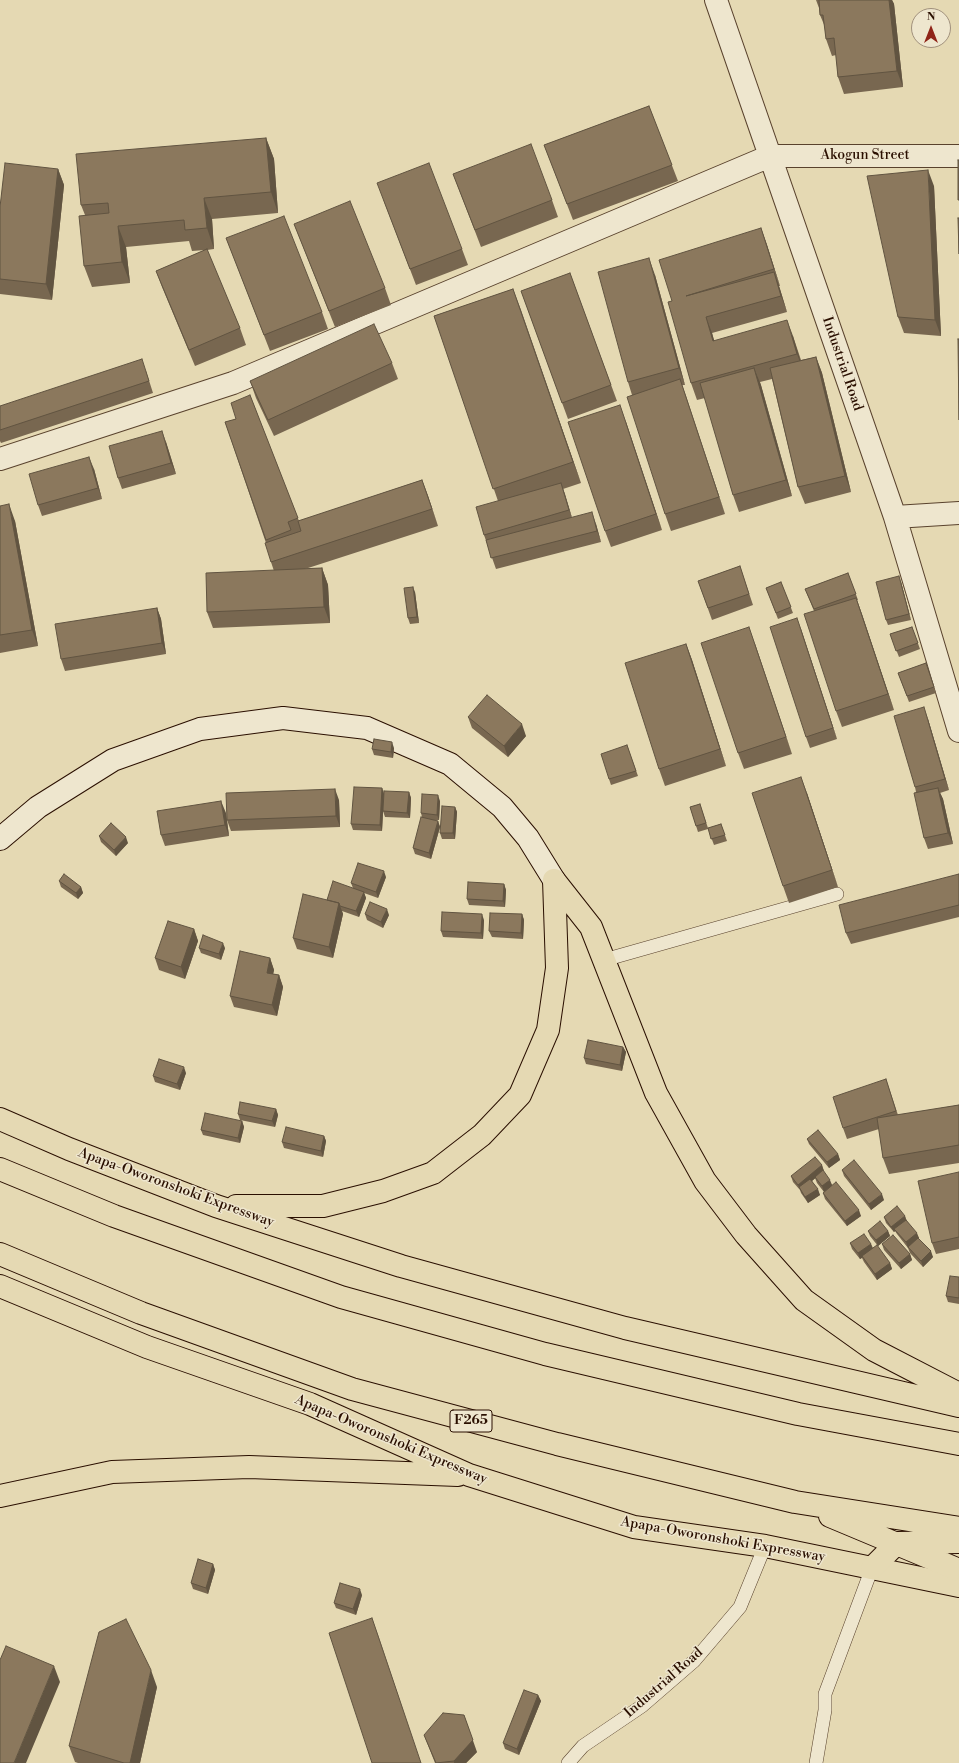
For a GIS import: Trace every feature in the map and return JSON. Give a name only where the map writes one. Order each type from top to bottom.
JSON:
[{"type":"main road","points":[[554,880],[591,927],[656,1093],[705,1181],[746,1236],[804,1300],[874,1350],[959,1394]]},
{"type":"main road","points":[[216,1206],[323,1206],[383,1192],[433,1173],[482,1135],[520,1095],[548,1030],[557,968],[554,880]]},
{"type":"main road","name":"Apapa-Oworonshoki Expressway","points":[[0,1119],[69,1149],[216,1206],[401,1266],[624,1328],[959,1406]]},
{"type":"main road","points":[[0,1169],[114,1216],[341,1297],[552,1356],[798,1414],[959,1444]]},
{"type":"main road","name":"Apapa-Oworonshoki Expressway","points":[[0,1254],[141,1313],[352,1389],[557,1444],[795,1502],[959,1528]]},
{"type":"main road","name":"Apapa-Oworonshoki Expressway","points":[[0,1286],[147,1347],[310,1404],[469,1475],[634,1527],[765,1546],[959,1586]]},
{"type":"main road","points":[[0,1496],[112,1472],[249,1467],[469,1475]]},
{"type":"main road","points":[[795,1502],[959,1570]]},
{"type":"main road","points":[[872,1568],[896,1543],[959,1542]]},
{"type":"street","name":"Industrial Road","points":[[716,0],[895,517],[959,731]]},
{"type":"street","name":"Akogun Street","points":[[770,156],[959,156]]},
{"type":"street","points":[[0,459],[233,383],[770,156]]},
{"type":"street","points":[[895,517],[959,513]]},
{"type":"street","points":[[0,839],[38,807],[113,760],[200,730],[283,718],[367,728],[450,764],[502,807],[528,838],[554,880]]},
{"type":"lane","points":[[604,960],[837,894]]},
{"type":"lane","name":"Industrial Road","points":[[568,1763],[582,1746],[642,1706],[694,1661],[740,1607],[765,1546]]},
{"type":"lane","points":[[816,1763],[825,1710],[825,1694],[872,1568]]},
{"type":"building","points":[[819,0],[889,0],[897,71],[838,77],[834,38],[826,39],[823,15],[820,15]]},
{"type":"building","points":[[649,106],[672,165],[567,204],[544,145]]},
{"type":"building","points":[[266,138],[271,192],[204,198],[207,228],[185,230],[184,220],[118,226],[122,262],[84,266],[79,216],[109,213],[108,203],[81,205],[76,154]]},
{"type":"building","points":[[531,144],[552,200],[475,230],[453,174]]},
{"type":"building","points":[[959,160],[959,200],[958,200]]},
{"type":"building","points":[[5,163],[58,169],[46,284],[0,279],[0,207]]},
{"type":"building","points":[[429,163],[462,249],[410,269],[377,183]]},
{"type":"building","points":[[928,170],[935,320],[898,317],[867,176]]},
{"type":"building","points":[[350,201],[385,288],[329,311],[294,224]]},
{"type":"building","points":[[284,216],[322,312],[264,335],[226,238]]},
{"type":"building","points":[[958,218],[959,218],[959,254]]},
{"type":"building","points":[[761,228],[774,269],[686,296],[774,272],[781,296],[706,317],[713,341],[787,320],[797,354],[691,383],[668,302],[672,301],[659,260]]},
{"type":"building","points":[[207,249],[240,328],[189,350],[156,271]]},
{"type":"building","points":[[649,258],[679,368],[628,382],[598,272]]},
{"type":"building","points":[[570,273],[611,385],[562,403],[521,291]]},
{"type":"building","points":[[513,289],[573,462],[493,489],[434,316]]},
{"type":"building","points":[[374,324],[392,363],[268,420],[250,381]]},
{"type":"building","points":[[958,339],[959,339],[959,420]]},
{"type":"building","points":[[816,357],[845,476],[798,487],[770,368]]},
{"type":"building","points":[[142,359],[149,381],[0,430],[0,406]]},
{"type":"building","points":[[754,368],[786,480],[733,495],[700,383]]},
{"type":"building","points":[[680,379],[719,497],[665,514],[627,397]]},
{"type":"building","points":[[250,395],[298,518],[288,522],[291,530],[266,540],[225,422],[236,419],[231,403]]},
{"type":"building","points":[[620,405],[656,514],[605,531],[568,422]]},
{"type":"building","points":[[162,431],[171,463],[118,478],[109,446]]},
{"type":"building","points":[[89,457],[98,488],[38,505],[29,474]]},
{"type":"building","points":[[422,480],[432,509],[271,562],[265,543],[301,531],[298,521]]},
{"type":"building","points":[[561,483],[569,510],[484,535],[476,507]]},
{"type":"building","points":[[9,504],[32,630],[0,635],[0,506]]},
{"type":"building","points":[[592,512],[597,531],[491,558],[486,540]]},
{"type":"building","points":[[740,566],[749,594],[708,608],[698,581]]},
{"type":"building","points":[[322,568],[324,607],[207,612],[206,573]]},
{"type":"building","points":[[848,573],[856,594],[814,609],[805,589]]},
{"type":"building","points":[[899,576],[909,614],[886,620],[876,582]]},
{"type":"building","points":[[781,582],[791,607],[776,613],[766,588]]},
{"type":"building","points":[[413,587],[417,617],[408,618],[404,588]]},
{"type":"building","points":[[856,598],[888,694],[836,711],[804,614]]},
{"type":"building","points":[[157,608],[162,643],[61,659],[55,624]]},
{"type":"building","points":[[797,618],[833,728],[806,737],[770,627]]},
{"type":"building","points":[[749,627],[786,737],[738,753],[701,643]]},
{"type":"building","points":[[912,627],[918,643],[896,651],[890,634]]},
{"type":"building","points":[[686,644],[720,749],[659,769],[625,663]]},
{"type":"building","points":[[926,663],[934,687],[907,696],[898,673]]},
{"type":"building","points":[[487,695],[522,724],[504,746],[468,717]]},
{"type":"building","points":[[924,707],[945,779],[915,787],[894,716]]},
{"type":"building","points":[[374,739],[392,742],[391,752],[372,749]]},
{"type":"building","points":[[627,745],[636,771],[609,779],[601,754]]},
{"type":"building","points":[[801,777],[832,870],[783,886],[752,793]]},
{"type":"building","points":[[354,787],[382,788],[380,825],[351,824]]},
{"type":"building","points":[[938,788],[948,833],[924,838],[914,793]]},
{"type":"building","points":[[335,789],[336,816],[227,820],[226,793]]},
{"type":"building","points":[[384,791],[409,792],[407,813],[383,811]]},
{"type":"building","points":[[422,794],[438,795],[437,815],[421,813]]},
{"type":"building","points":[[221,801],[225,825],[161,835],[157,811]]},
{"type":"building","points":[[700,804],[706,823],[696,826],[690,807]]},
{"type":"building","points":[[442,806],[455,807],[453,833],[440,833]]},
{"type":"building","points":[[421,817],[438,821],[429,853],[413,848]]},
{"type":"building","points":[[111,823],[126,837],[114,850],[99,836]]},
{"type":"building","points":[[721,824],[725,835],[711,839],[708,828]]},
{"type":"building","points":[[358,863],[384,871],[376,892],[351,883]]},
{"type":"building","points":[[64,874],[81,887],[76,893],[59,881]]},
{"type":"building","points":[[959,874],[959,905],[846,933],[839,905]]},
{"type":"building","points":[[333,881],[364,892],[356,911],[340,906],[339,903],[327,900]]},
{"type":"building","points":[[468,882],[504,884],[503,901],[467,899]]},
{"type":"building","points":[[303,894],[339,903],[329,947],[293,938]]},
{"type":"building","points":[[370,902],[387,909],[381,922],[365,914]]},
{"type":"building","points":[[442,912],[482,914],[481,933],[441,931]]},
{"type":"building","points":[[490,913],[522,914],[521,933],[489,931]]},
{"type":"building","points":[[168,921],[194,929],[181,967],[155,958]]},
{"type":"building","points":[[203,935],[223,943],[219,954],[199,948]]},
{"type":"building","points":[[240,951],[270,958],[267,973],[279,975],[272,1005],[230,996]]},
{"type":"building","points":[[588,1040],[623,1047],[620,1065],[584,1058]]},
{"type":"building","points":[[159,1059],[184,1067],[177,1084],[153,1076]]},
{"type":"building","points":[[886,1079],[896,1111],[843,1128],[833,1097]]},
{"type":"building","points":[[240,1102],[276,1109],[272,1121],[238,1114]]},
{"type":"building","points":[[959,1105],[959,1145],[883,1158],[877,1118]]},
{"type":"building","points":[[205,1113],[242,1121],[238,1138],[201,1130]]},
{"type":"building","points":[[286,1127],[324,1136],[321,1151],[282,1142]]},
{"type":"building","points":[[818,1130],[838,1154],[827,1162],[807,1139]]},
{"type":"building","points":[[815,1157],[822,1165],[798,1185],[791,1176]]},
{"type":"building","points":[[854,1160],[882,1194],[869,1204],[842,1170]]},
{"type":"building","points":[[823,1170],[830,1180],[822,1186],[815,1177]]},
{"type":"building","points":[[959,1172],[959,1237],[932,1243],[918,1181]]},
{"type":"building","points":[[810,1179],[818,1189],[805,1197],[799,1187]]},
{"type":"building","points":[[836,1182],[859,1210],[845,1221],[823,1193]]},
{"type":"building","points":[[897,1206],[905,1216],[891,1227],[884,1217]]},
{"type":"building","points":[[906,1220],[917,1233],[906,1242],[894,1229]]},
{"type":"building","points":[[880,1221],[888,1231],[876,1240],[868,1231]]},
{"type":"building","points":[[864,1234],[871,1244],[858,1253],[850,1243]]},
{"type":"building","points":[[893,1235],[910,1254],[899,1263],[882,1244]]},
{"type":"building","points":[[918,1238],[931,1251],[921,1261],[908,1247]]},
{"type":"building","points":[[877,1245],[890,1263],[875,1274],[862,1256]]},
{"type":"building","points":[[950,1276],[959,1277],[959,1298],[946,1296]]},
{"type":"building","points":[[198,1559],[213,1564],[206,1588],[191,1583]]},
{"type":"building","points":[[340,1583],[360,1589],[353,1609],[334,1603]]},
{"type":"building","points":[[372,1618],[421,1763],[372,1763],[329,1633]]},
{"type":"building","points":[[126,1619],[151,1670],[130,1763],[124,1763],[69,1746],[99,1632]]},
{"type":"building","points":[[6,1646],[54,1666],[14,1763],[0,1763],[0,1660]]},
{"type":"building","points":[[524,1690],[538,1695],[517,1749],[503,1743]]},
{"type":"building","points":[[443,1713],[464,1715],[473,1740],[454,1761],[436,1763],[424,1735]]}]
